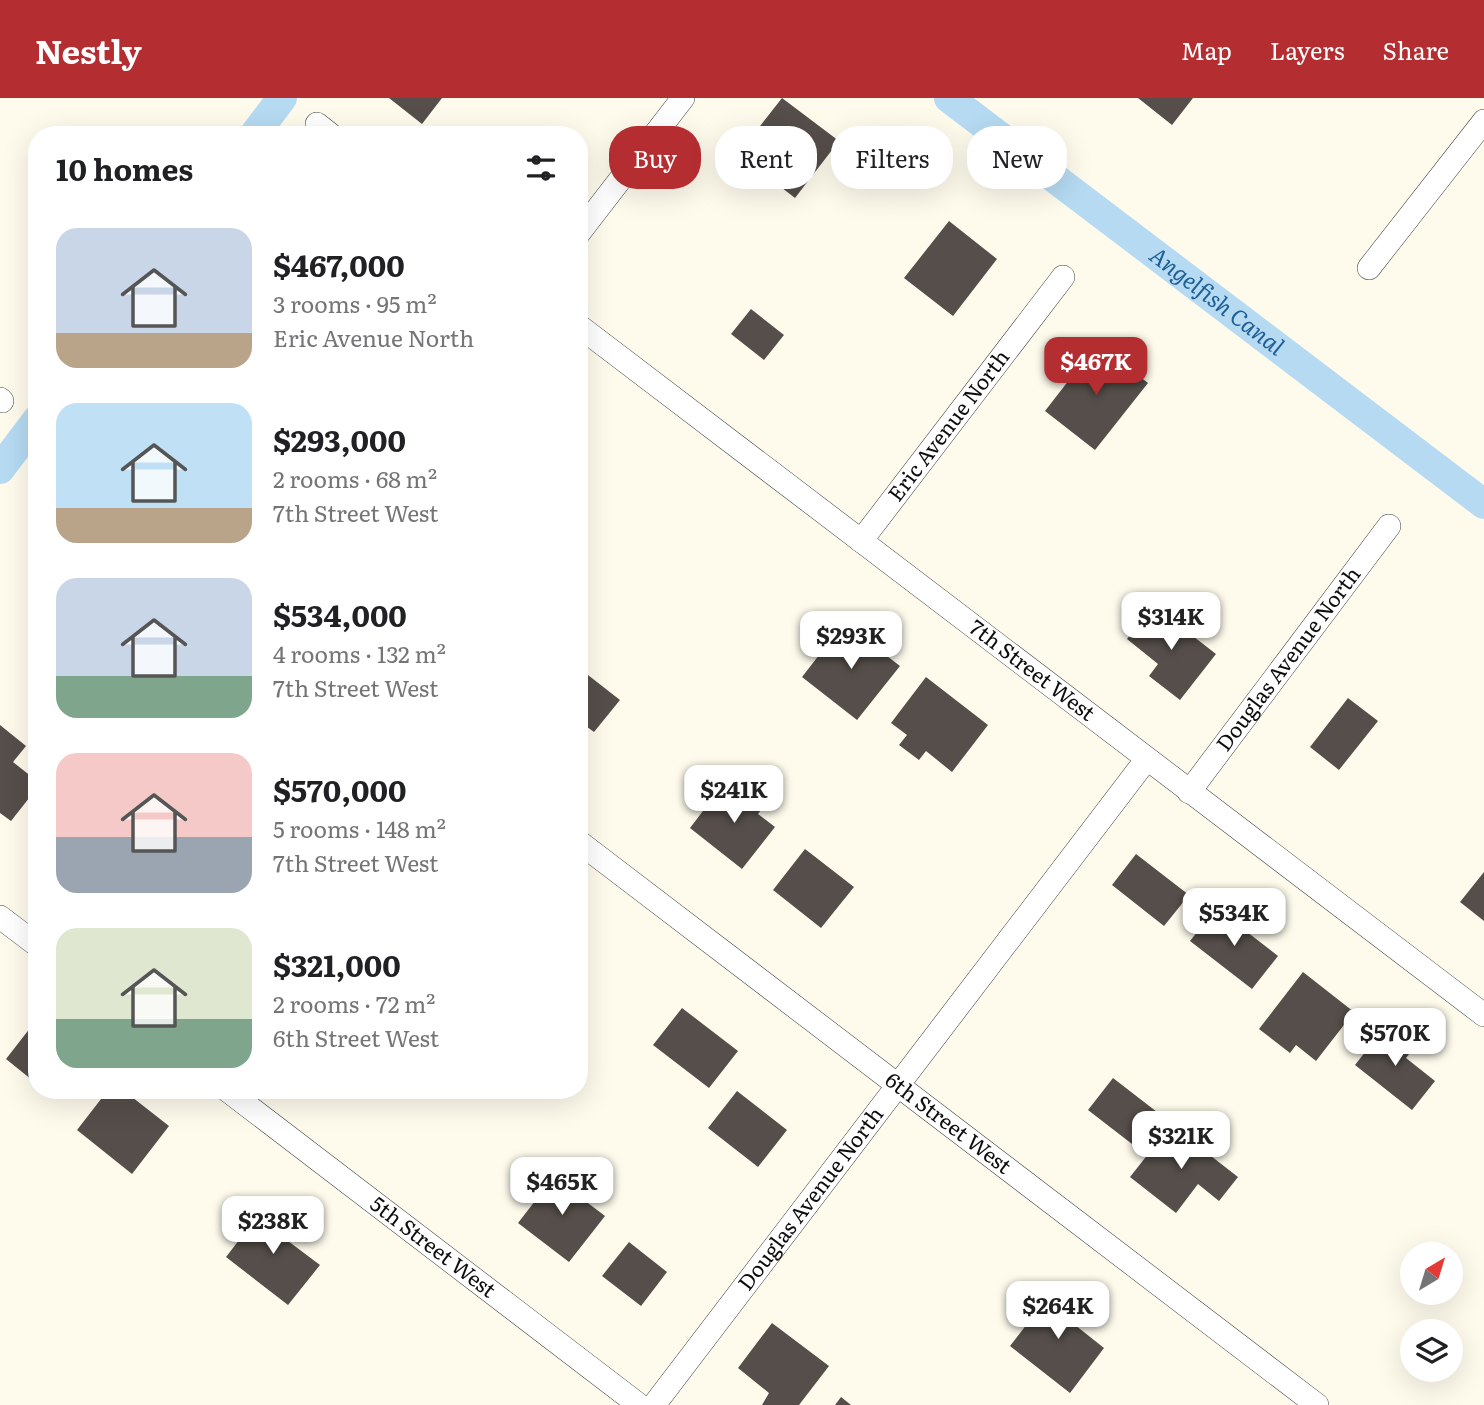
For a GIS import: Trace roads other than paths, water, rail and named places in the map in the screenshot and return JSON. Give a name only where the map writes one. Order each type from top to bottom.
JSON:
[{"type":"street","points":[[588,221],[683,98]]},
{"type":"street","points":[[1369,268],[1484,121]]},
{"type":"street","name":"Eric Avenue North","points":[[861,541],[1063,277]]},
{"type":"street","name":"7th Street West","points":[[588,333],[1484,1015]]},
{"type":"street","name":"Douglas Avenue North","points":[[1189,792],[1389,526]]},
{"type":"street","name":"Douglas Avenue North","points":[[654,1405],[1146,760]]},
{"type":"street","name":"6th Street West","points":[[588,849],[1317,1405]]},
{"type":"street","points":[[0,917],[28,938]]},
{"type":"street","name":"5th Street West","points":[[239,1099],[639,1405]]},
{"type":"waterway","points":[[261,126],[282,98]]},
{"type":"waterway","name":"Angelfish Canal","points":[[949,98],[1484,504]]},
{"type":"waterway","points":[[0,469],[28,432]]}]
